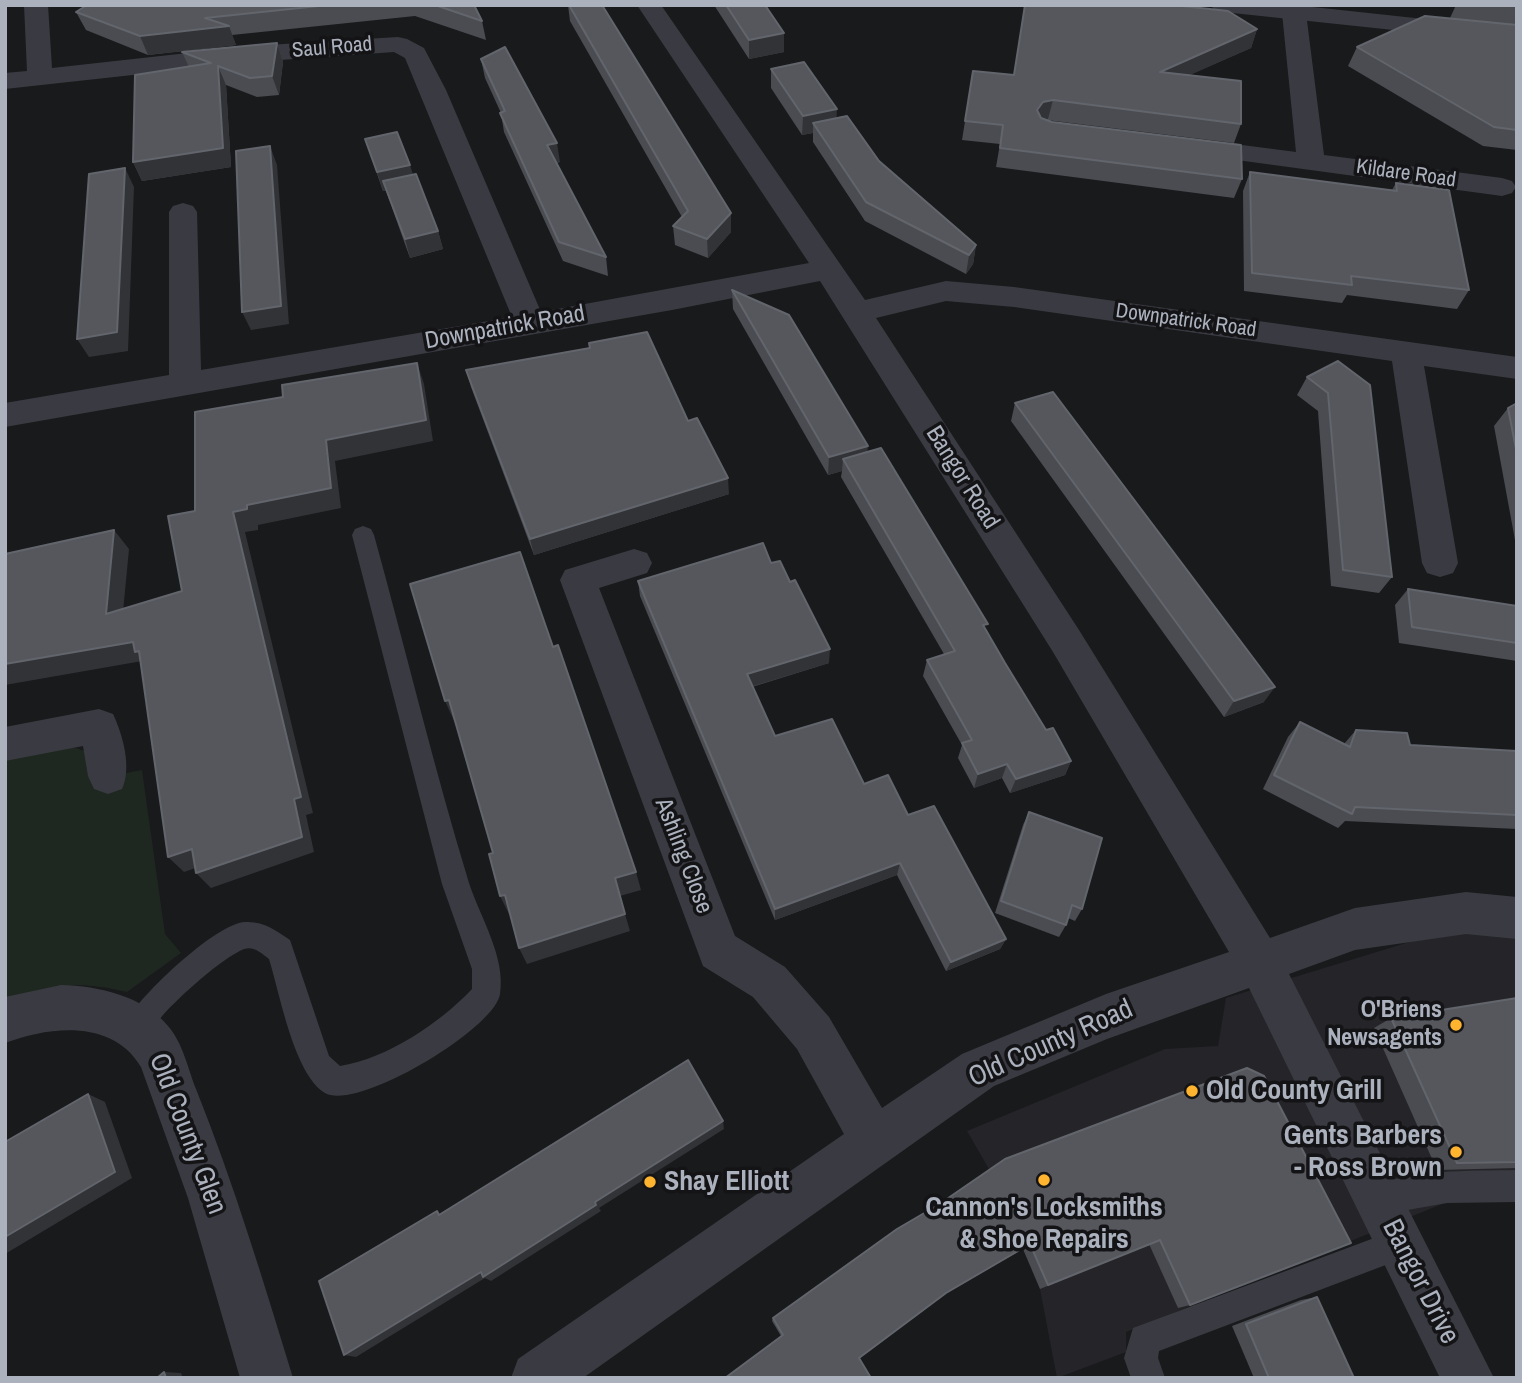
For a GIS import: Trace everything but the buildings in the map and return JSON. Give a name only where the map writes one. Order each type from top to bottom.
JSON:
[{"type":"street","points":[[36,5],[40,75]]},
{"type":"street","name":"Bangor Road","points":[[649,5],[825,270],[857,312],[1066,641],[1259,961]]},
{"type":"street","points":[[1223,5],[1517,36]]},
{"type":"street","points":[[1294,13],[1311,161]]},
{"type":"street","name":"Saul Road","points":[[5,81],[40,75],[364,44],[397,44],[415,53],[433,90],[530,323]]},
{"type":"street","name":"Kildare Road","points":[[1158,143],[1502,187]]},
{"type":"street","points":[[183,212],[185,384]]},
{"type":"street","name":"Downpatrick Road","points":[[5,415],[825,270]]},
{"type":"street","name":"Downpatrick Road","points":[[857,312],[946,291],[1014,297],[1517,368]]},
{"type":"street","points":[[1406,352],[1440,563]]},
{"type":"street","name":"Ashling Close","points":[[634,563],[578,580],[719,951],[769,982],[813,1033],[875,1142]]},
{"type":"street","points":[[5,744],[99,726],[107,776]]},
{"type":"street","name":"Old County Road","points":[[537,1378],[978,1070],[1105,1017],[1355,929],[1466,913],[1517,918]]},
{"type":"street","name":"Bangor Drive","points":[[1259,961],[1468,1378]]},
{"type":"street","name":"Old County Glen","points":[[5,1020],[62,1007],[109,1013],[137,1027],[152,1042],[201,1157],[267,1378]]},
{"type":"lane","points":[[137,1027],[153,1005],[205,959],[242,936],[260,936],[280,950],[317,1065],[335,1082],[366,1077],[457,1026],[486,995],[486,970],[456,884],[363,535]]},
{"type":"lane","points":[[1379,1199],[1447,1187],[1517,1186]]},
{"type":"lane","points":[[1148,1378],[1141,1358],[1144,1340],[1401,1244]]},
{"type":"shaded area","points":[[73,747],[87,752],[91,780],[142,770],[165,934],[181,953],[127,992],[79,985],[38,990],[5,999],[5,758]]},
{"type":"shaded area","points":[[1452,929],[1517,938],[1517,1200],[1452,1200],[1126,1332],[1126,1352],[1057,1378],[1040,1289],[989,1169],[967,1131],[1165,1049],[1218,1046],[1226,998]]},
{"type":"place","name":"O'Briens Newsagents","points":[[1456,1025]]},
{"type":"place","name":"Old County Grill","points":[[1192,1091]]},
{"type":"place","name":"Gents Barbers - Ross Brown","points":[[1456,1152]]},
{"type":"place","name":"Cannon's Locksmiths & Shoe Repairs","points":[[1044,1180]]},
{"type":"place","name":"Shay Elliott","points":[[650,1182]]}]
